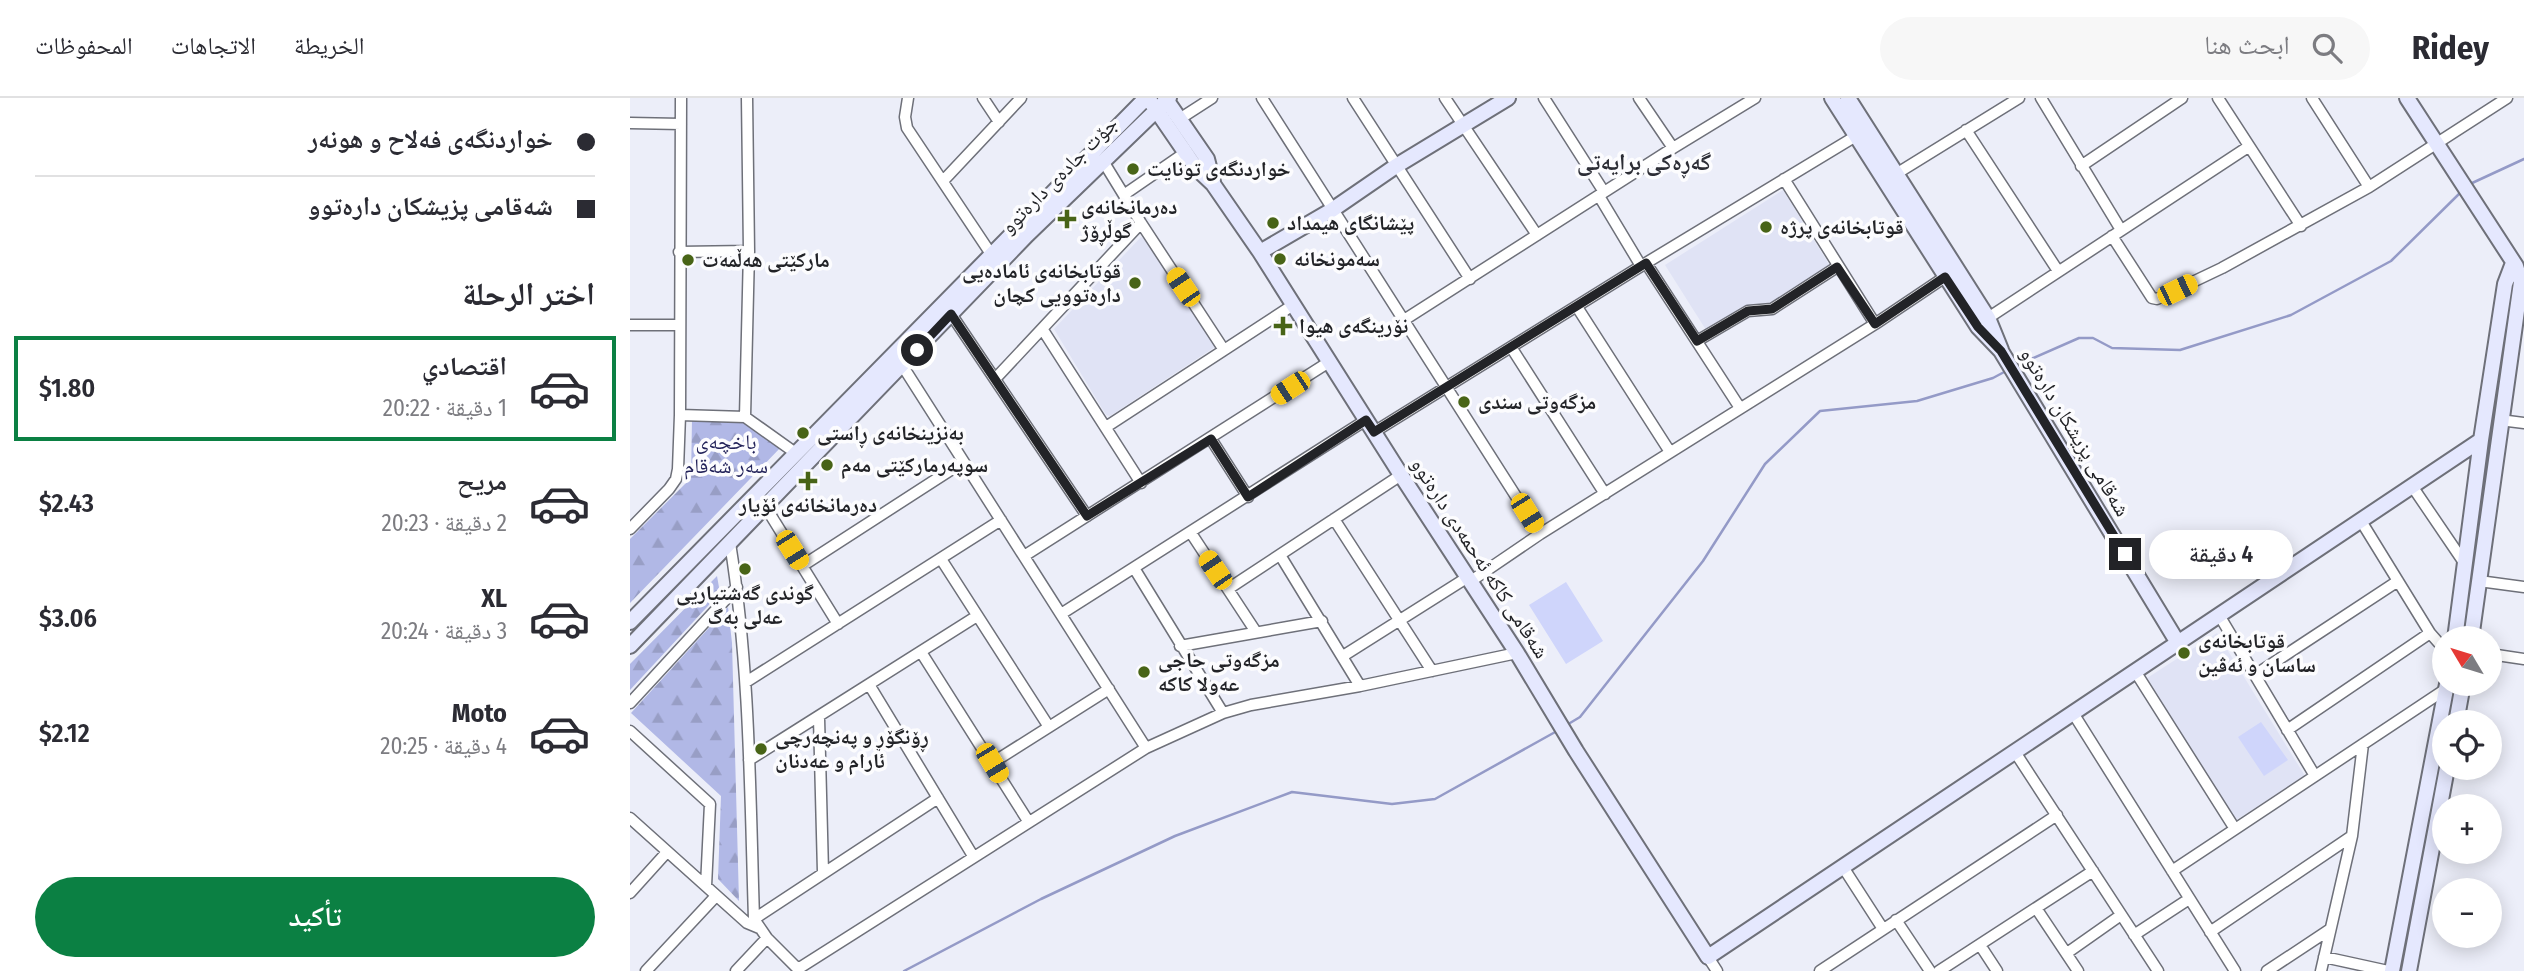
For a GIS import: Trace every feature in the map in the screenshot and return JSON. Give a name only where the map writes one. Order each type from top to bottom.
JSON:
[{"type":"street","points":[[630,529],[676,479],[680,415],[681,98]]},
{"type":"street","points":[[745,417],[747,98]]},
{"type":"street","points":[[908,98],[905,117],[907,128],[991,254]]},
{"type":"street","points":[[983,98],[999,122]]},
{"type":"street","points":[[943,181],[1021,98]]},
{"type":"street","points":[[1123,132],[1139,98]]},
{"type":"street","points":[[1181,118],[1212,98]]},
{"type":"street","points":[[1262,98],[1540,534]]},
{"type":"street","points":[[1353,98],[1470,279]]},
{"type":"street","points":[[1445,98],[1537,235]]},
{"type":"street","points":[[1260,252],[1332,210],[1396,166],[1508,98]]},
{"type":"street","points":[[1544,98],[1644,264],[1740,408]]},
{"type":"street","points":[[1639,98],[1672,148]]},
{"type":"street","points":[[1734,98],[1740,108]]},
{"type":"street","points":[[1404,320],[1672,148],[1755,98]]},
{"type":"street","name":"شەقامی پزیشکان دارەتوو","points":[[1832,98],[1896,174],[1988,317],[1993,338]]},
{"type":"street","points":[[1896,174],[2019,98]]},
{"type":"street","points":[[2041,98],[2152,298],[2157,299],[2222,268],[2369,187],[2504,99]]},
{"type":"street","points":[[2081,166],[2182,98]]},
{"type":"street","points":[[2218,98],[2301,226]]},
{"type":"street","points":[[2312,98],[2369,187]]},
{"type":"street","points":[[2407,98],[2470,195],[2520,263],[2521,282],[2473,626]]},
{"type":"street","points":[[1161,100],[1176,109],[1181,118],[1185,143]]},
{"type":"street","name":"جۆت جادەی دارەتوو","points":[[630,622],[991,254],[1161,100]]},
{"type":"street","name":"شەقامی کاکە ئەحمەدی دارەتوو","points":[[1161,100],[1185,143],[1207,159],[1213,184],[1260,252],[1470,579],[1708,957]]},
{"type":"street","name":"شەقامی پزیشکان دارەتوو","points":[[1854,100],[1861,132],[1945,277],[2005,356],[2179,643]]},
{"type":"street","points":[[630,123],[681,124]]},
{"type":"street","points":[[1123,132],[1155,124],[1185,143]]},
{"type":"street","points":[[1966,130],[2058,271]]},
{"type":"street","name":"جۆت جادەی دارەتوو","points":[[630,646],[1103,161],[1123,132]]},
{"type":"street","points":[[1061,614],[1248,497],[1370,426],[1447,387],[1861,132]]},
{"type":"street","points":[[1125,194],[1185,143]]},
{"type":"street","points":[[1988,317],[2248,147]]},
{"type":"street","points":[[1103,161],[1224,350]]},
{"type":"street","points":[[1784,179],[1875,324]]},
{"type":"street","points":[[995,379],[1141,223]]},
{"type":"street","points":[[679,252],[748,251]]},
{"type":"street","points":[[2457,626],[2505,284],[2520,263]]},
{"type":"street","points":[[1697,341],[1748,311],[1772,309],[1837,267]]},
{"type":"street","points":[[1343,656],[1470,579],[1875,324],[1945,277]]},
{"type":"street","points":[[1106,427],[1293,305]]},
{"type":"street","points":[[1577,307],[1670,452]]},
{"type":"street","points":[[951,314],[1087,516]]},
{"type":"street","points":[[630,325],[679,325]]},
{"type":"street","points":[[1043,330],[1141,483]]},
{"type":"street","points":[[1511,347],[1605,494]]},
{"type":"street","points":[[1024,556],[1329,362]]},
{"type":"street","points":[[902,365],[1146,748]]},
{"type":"street","points":[[680,415],[745,417],[797,454]]},
{"type":"street","points":[[2500,420],[2524,423]]},
{"type":"street","points":[[1211,439],[1248,497]]},
{"type":"street","points":[[1717,971],[1708,957],[2481,440]]},
{"type":"street","points":[[802,566],[964,462]]},
{"type":"street","points":[[1228,589],[1401,475]]},
{"type":"street","points":[[2412,486],[2465,564]]},
{"type":"street","points":[[765,506],[838,624]]},
{"type":"street","points":[[1334,519],[1432,671]]},
{"type":"street","points":[[746,682],[1001,520]]},
{"type":"street","points":[[2361,521],[2432,635]]},
{"type":"street","points":[[1191,533],[1256,632]]},
{"type":"street","points":[[730,543],[746,682],[754,919],[793,966],[801,967],[1146,748],[1223,713],[1251,705],[1360,686],[1517,653]]},
{"type":"street","points":[[1280,555],[1360,686]]},
{"type":"street","points":[[941,559],[1049,727]]},
{"type":"street","points":[[1134,568],[1223,713]]},
{"type":"street","points":[[2255,675],[2398,580]]},
{"type":"street","points":[[2479,581],[2524,587]]},
{"type":"street","points":[[630,703],[737,587]]},
{"type":"street","points":[[2219,615],[2315,776]]},
{"type":"street","points":[[749,760],[977,616]]},
{"type":"street","points":[[1180,646],[1322,621]]},
{"type":"street","points":[[2287,730],[2430,633]]},
{"type":"street","points":[[921,652],[1028,821]]},
{"type":"street","points":[[2502,656],[2524,659]]},
{"type":"street","points":[[2135,671],[2235,829]]},
{"type":"street","points":[[870,686],[973,856]]},
{"type":"street","points":[[992,763],[1110,689]]},
{"type":"street","points":[[2172,871],[2433,696]]},
{"type":"street","points":[[2324,957],[2390,971],[2445,696]]},
{"type":"street","points":[[2073,713],[2235,971]]},
{"type":"street","points":[[819,718],[823,872]]},
{"type":"street","points":[[630,731],[710,804],[706,886]]},
{"type":"street","points":[[2320,971],[2352,836],[2363,744]]},
{"type":"street","points":[[2015,752],[2158,971]]},
{"type":"street","points":[[2409,971],[2445,780]]},
{"type":"street","points":[[754,919],[938,798]]},
{"type":"street","points":[[1820,971],[2057,815]]},
{"type":"street","points":[[630,818],[747,923],[764,933]]},
{"type":"street","points":[[2210,932],[2352,836]]},
{"type":"street","points":[[630,893],[667,852]]},
{"type":"street","points":[[1843,867],[1883,929]]},
{"type":"street","points":[[1939,971],[2093,871]]},
{"type":"street","points":[[646,971],[716,896]]},
{"type":"street","points":[[2134,935],[2189,899]]},
{"type":"street","points":[[2036,908],[2078,971]]},
{"type":"street","points":[[2067,953],[2121,915]]},
{"type":"street","points":[[1896,920],[1930,971]]},
{"type":"street","points":[[2267,971],[2329,930]]},
{"type":"street","points":[[736,971],[764,933]]},
{"type":"street","points":[[1980,945],[1997,971]]},
{"type":"shaded area","name":"قوتابخانەی پرژە","points":[[1783,190],[1830,266],[1772,303],[1751,304],[1708,333],[1665,265]]},
{"type":"shaded area","name":"قوتابخانەی ئامادەیی دارەتوویی کچان","points":[[1141,237],[1147,240],[1215,347],[1110,416],[1106,415],[1054,329]]},
{"type":"shaded area","points":[[1566,582],[1603,641],[1566,664],[1529,605]]},
{"type":"shaded area","points":[[2217,633],[2305,776],[2233,822],[2144,680]]},
{"type":"shaded area","points":[[2261,722],[2288,760],[2264,776],[2238,737]]},
{"type":"green space","name":"باخچەی سەر شەقام","points":[[692,419],[739,419],[782,446],[630,603],[630,539],[691,478]]},
{"type":"green space","points":[[717,576],[720,593],[630,690],[630,664]]},
{"type":"green space","points":[[728,607],[732,643],[739,901],[718,879],[721,796],[631,713]]},
{"type":"waterway","points":[[2470,184],[2524,159]]},
{"type":"waterway","points":[[2015,366],[2079,338],[2093,338],[2112,348],[2180,350],[2291,315],[2391,261],[2462,191]]},
{"type":"waterway","points":[[1565,726],[1580,717],[1703,561],[1765,464],[1820,411],[1917,401],[1993,378],[2006,371]]},
{"type":"waterway","points":[[904,971],[1041,899],[1175,836],[1292,792],[1392,804],[1435,799],[1557,731]]},
{"type":"place","name":"خواردنگەی تونایت","points":[[1133,169]]},
{"type":"place","name":"دەرمانخانەی گوڵڕۆژ","points":[[1067,219]]},
{"type":"place","name":"پێشانگای هیمداد","points":[[1273,223]]},
{"type":"place","name":"قوتابخانەی پرژە","points":[[1766,227]]},
{"type":"place","name":"سەمونخانە","points":[[1280,259]]},
{"type":"place","name":"مارکێتی هەڵمەت","points":[[688,260]]},
{"type":"place","name":"قوتابخانەی ئامادەیی دارەتوویی کچان","points":[[1135,283]]},
{"type":"place","name":"نۆرینگەی هیوا","points":[[1283,326]]},
{"type":"place","name":"مزگەوتی سندی","points":[[1464,402]]},
{"type":"place","name":"بەنزینخانەی ڕاستی","points":[[803,433]]},
{"type":"place","name":"سوپەرمارکێتی مەم","points":[[827,465]]},
{"type":"place","name":"دەرمانخانەی ئۆیار","points":[[808,481]]},
{"type":"place","name":"گوندی گەشتیاریی عەلی بەگ","points":[[745,569]]},
{"type":"place","name":"قوتابخانەی ساسان و ئەڤین","points":[[2184,653]]},
{"type":"place","name":"مزگەوتی حاجی عەولا کاکە","points":[[1144,672]]},
{"type":"place","name":"ڕۆنگۆڕ و پەنچەرچی ئارام و عەدنان","points":[[761,749]]},
{"type":"district","name":"گەڕەکی برایەتی","points":[[1644,162]]},
{"type":"route","points":[[917,350],[951,314],[1087,516],[1211,439],[1248,497],[1366,420],[1374,432],[1646,263],[1697,341],[1748,311],[1772,309],[1837,267],[1875,324],[1945,277],[1978,327],[2001,351],[2125,554]]}]
